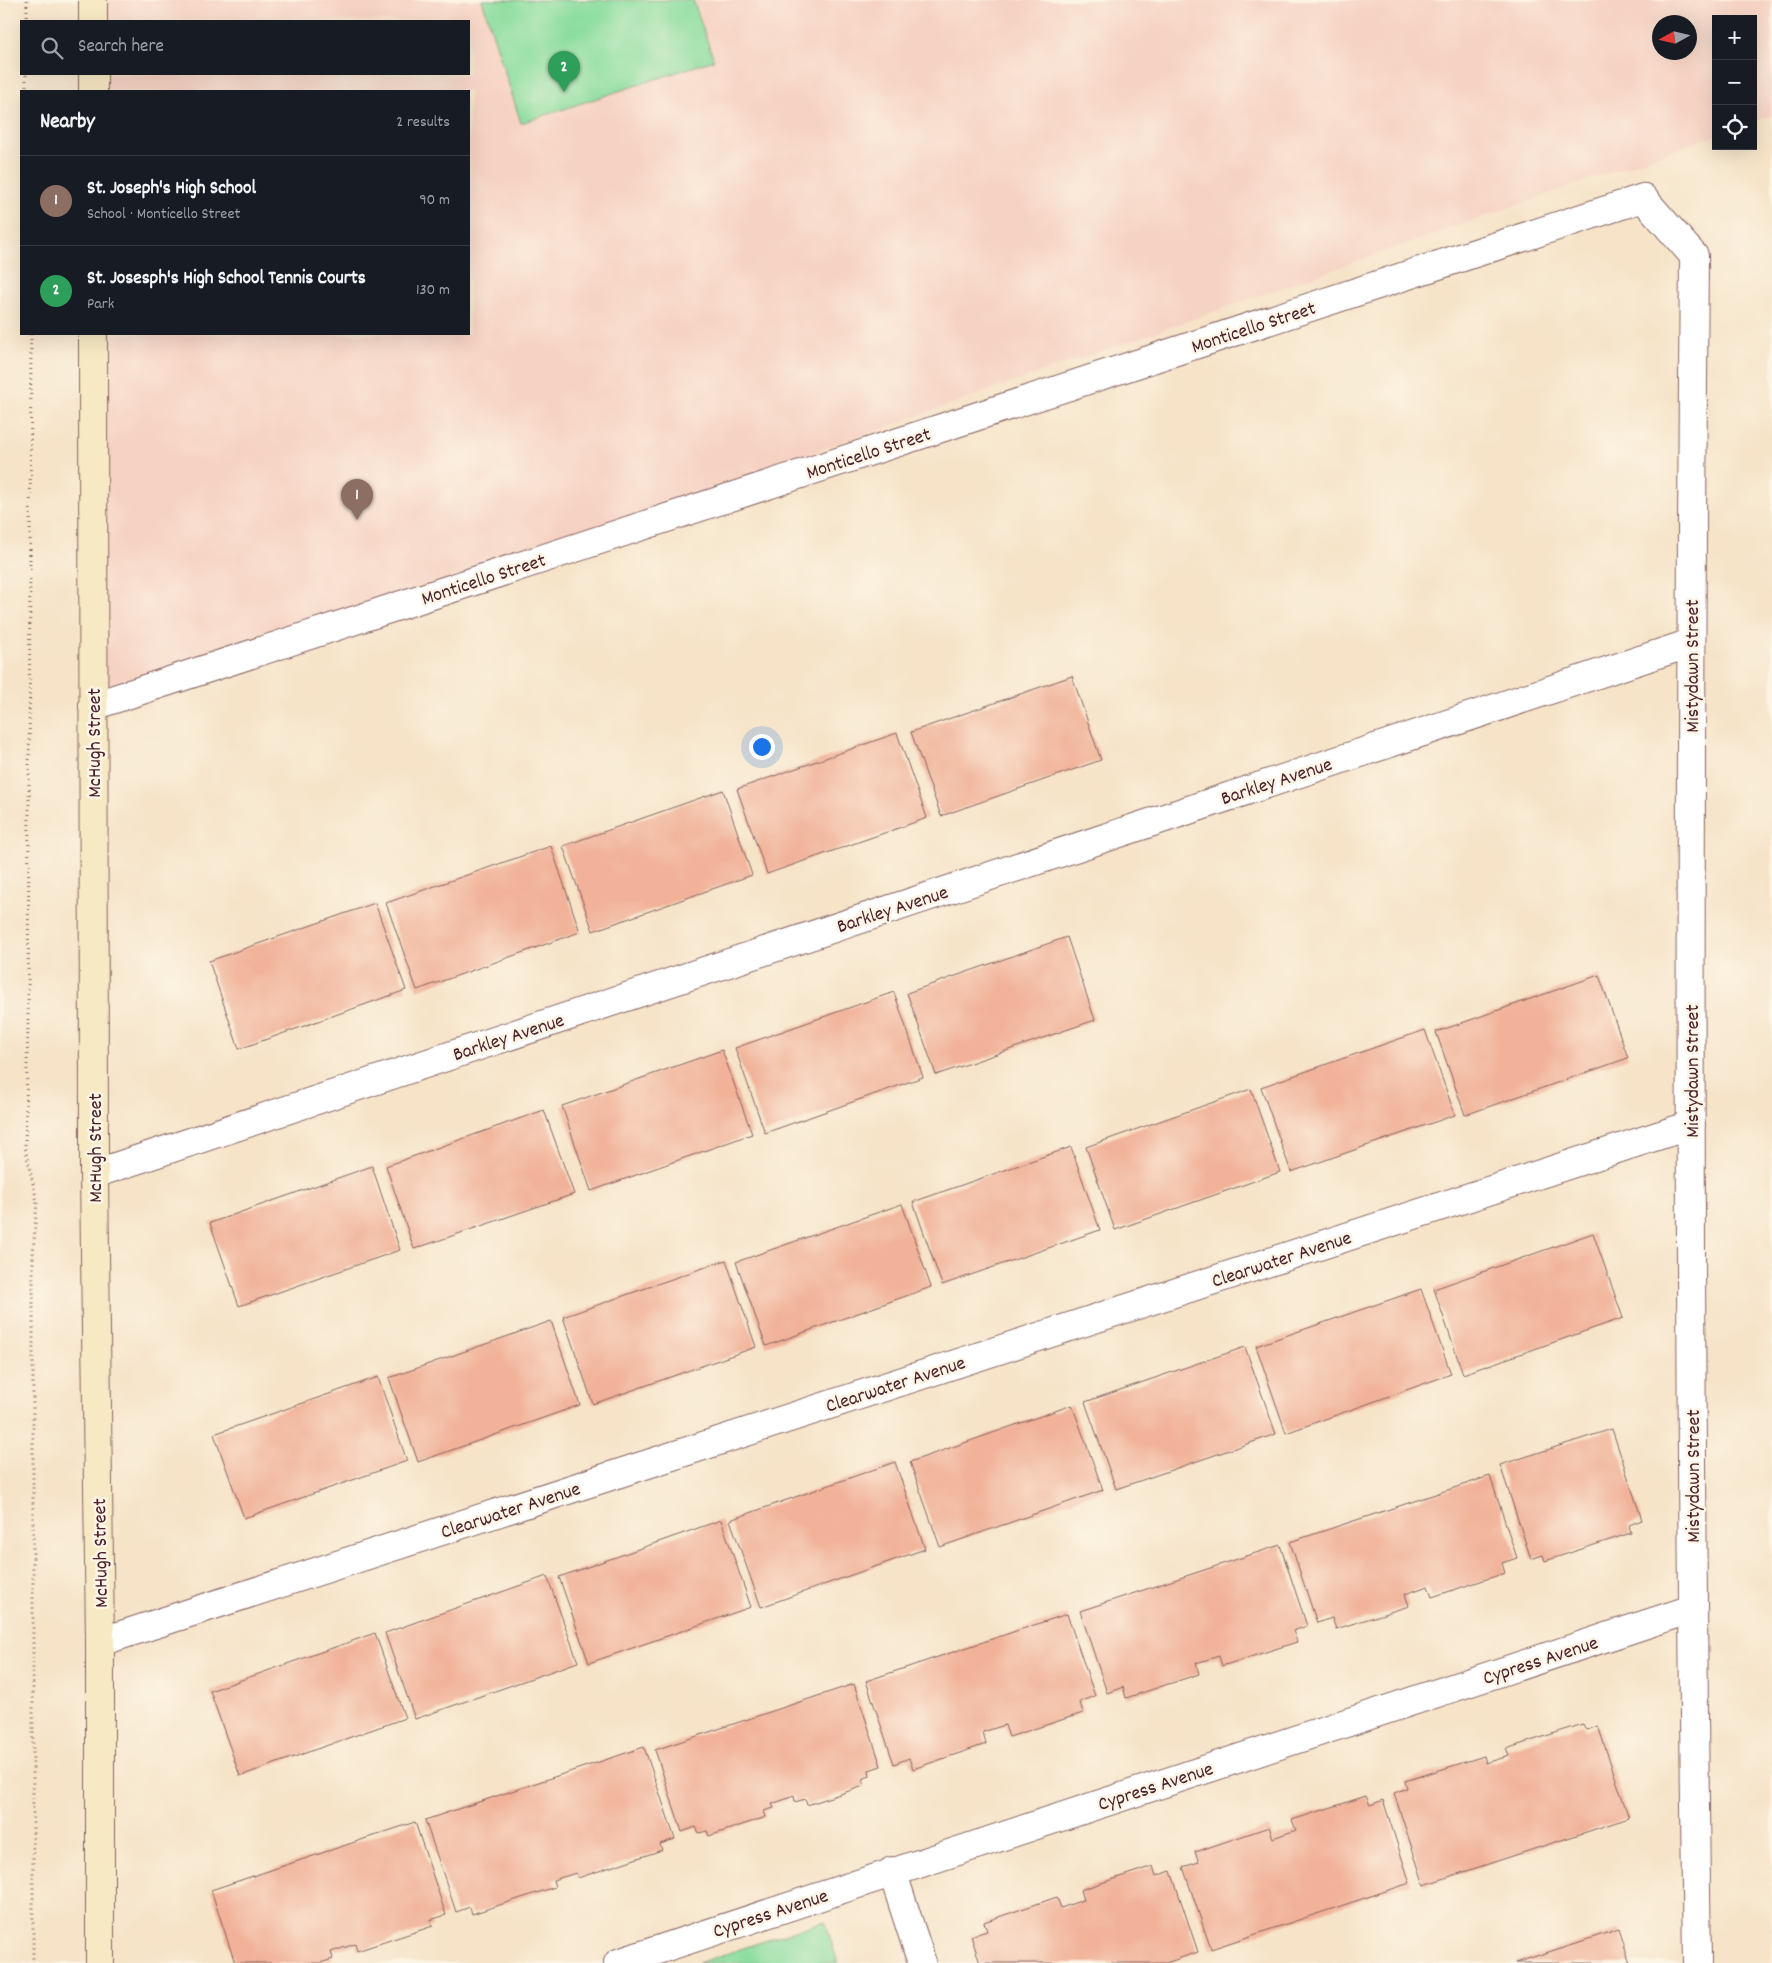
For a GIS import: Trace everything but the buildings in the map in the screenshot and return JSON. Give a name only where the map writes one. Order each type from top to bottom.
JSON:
[{"type":"main road","points":[[93,0],[93,20]]},
{"type":"main road","points":[[93,75],[93,90]]},
{"type":"main road","name":"McHugh Street","points":[[93,335],[94,1174],[100,1642],[100,1963]]},
{"type":"street","name":"Mistydawn Street","points":[[1643,198],[1694,256],[1690,642],[1690,1125],[1692,1609],[1697,1963]]},
{"type":"street","name":"Monticello Street","points":[[93,706],[1643,198]]},
{"type":"street","name":"Barkley Avenue","points":[[94,1174],[1690,642]]},
{"type":"street","name":"Clearwater Avenue","points":[[100,1642],[1690,1125]]},
{"type":"street","name":"Cypress Avenue","points":[[618,1963],[892,1871],[1692,1609]]},
{"type":"street","points":[[892,1871],[922,1963]]},
{"type":"path","points":[[27,0],[27,20]]},
{"type":"path","points":[[26,75],[26,90]]},
{"type":"path","points":[[31,335],[28,1026],[25,1148],[36,1202],[33,1254],[33,1963]]},
{"type":"shaded area","points":[[93,0],[1772,0],[1772,115],[1757,121],[1757,15],[1712,15],[1712,136],[93,706],[93,335],[470,335],[470,90],[93,90],[93,75],[470,75],[470,20],[93,20]]},
{"type":"green space","points":[[482,0],[693,0],[714,60],[521,123]]},
{"type":"green space","points":[[825,1921],[838,1963],[698,1963]]},
{"type":"place","name":"St. Josesph's High School Tennis Courts","points":[[564,92]]},
{"type":"place","name":"St. Joseph's High School","points":[[357,520]]}]
